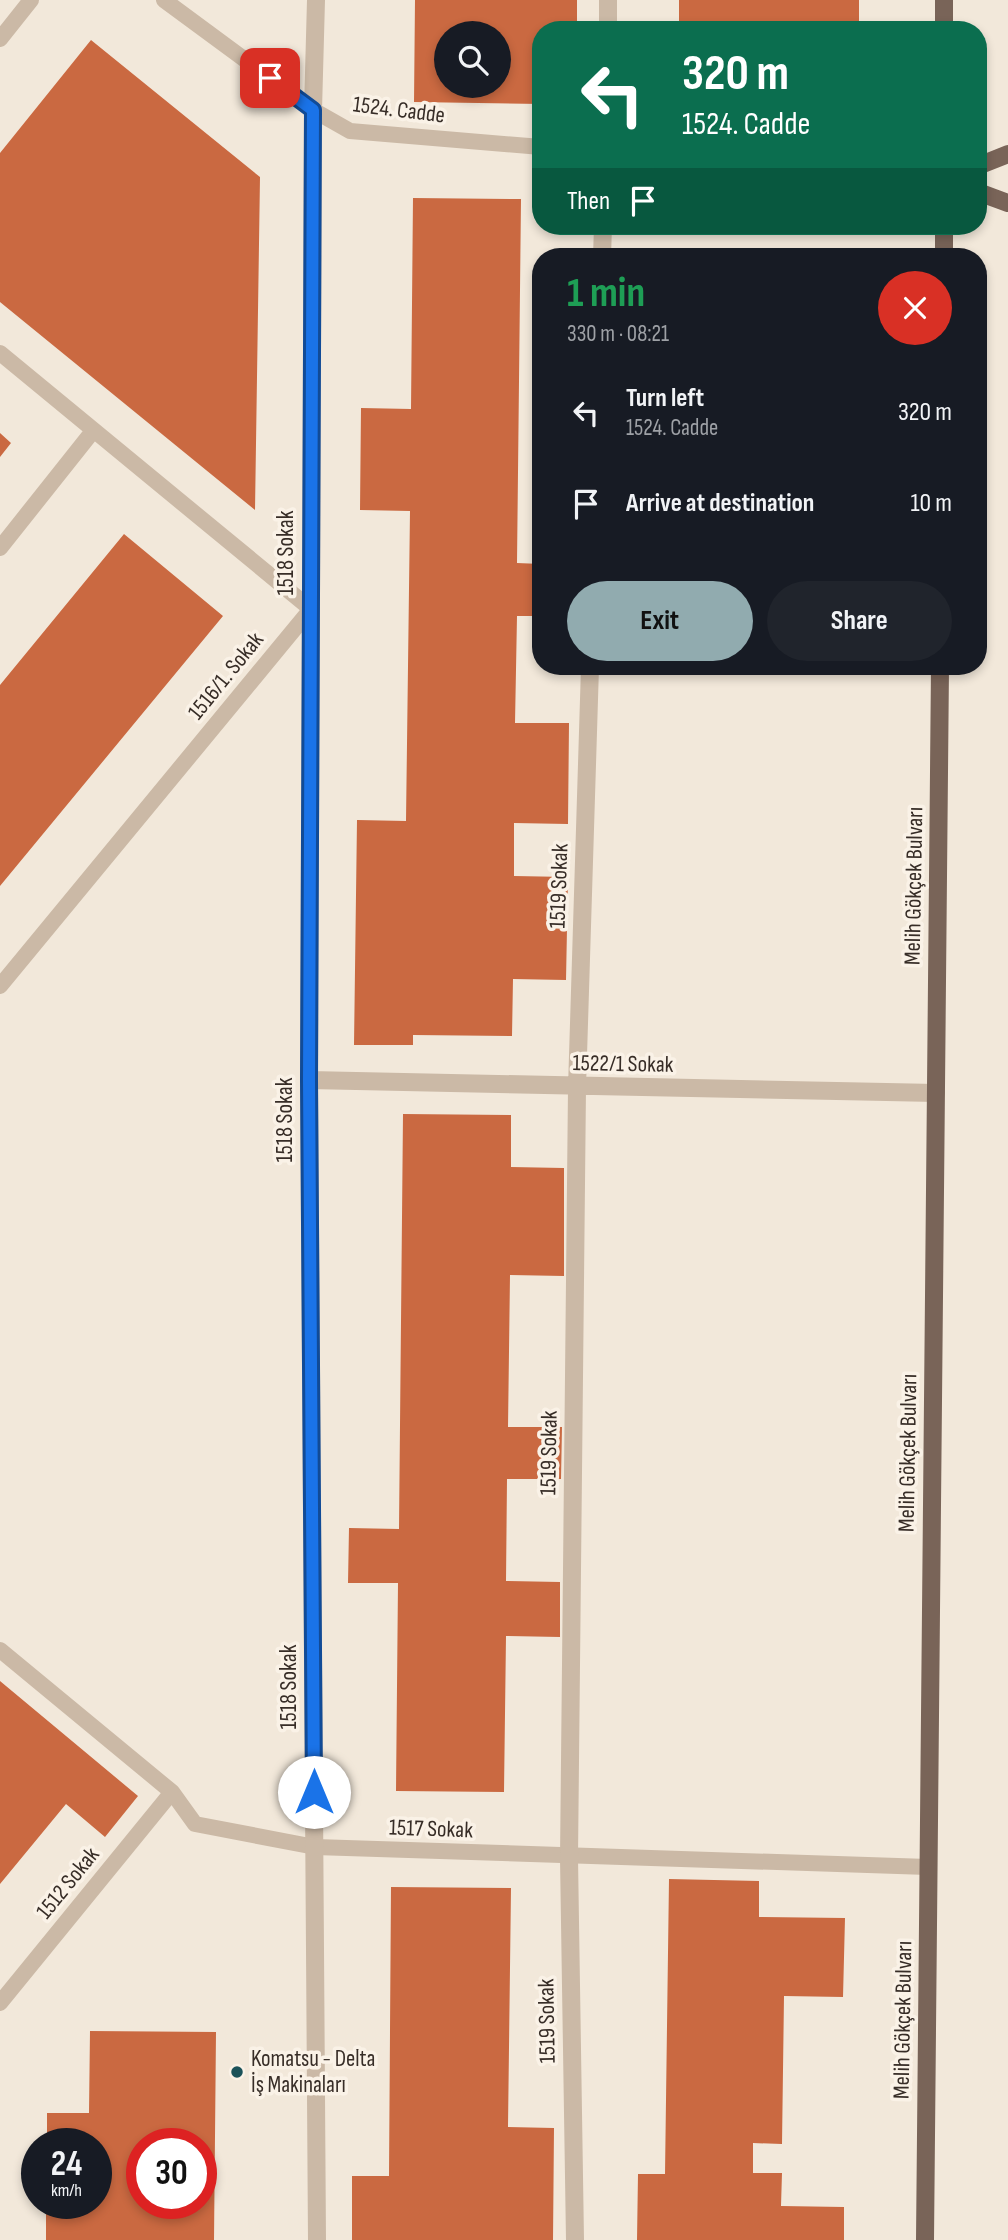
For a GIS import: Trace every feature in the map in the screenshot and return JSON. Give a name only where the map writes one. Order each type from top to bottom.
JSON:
[{"type":"main road","points":[[944,0],[944,21]]},
{"type":"main road","points":[[987,162],[1008,154]]},
{"type":"main road","points":[[987,195],[1008,203]]},
{"type":"main road","name":"Melih Gökçek Bulvarı","points":[[925,2240],[940,675]]},
{"type":"street","name":"1518 Sokak","points":[[316,0],[313,110],[309,1080],[317,2240]]},
{"type":"street","points":[[608,0],[608,21]]},
{"type":"street","name":"1519 Sokak","points":[[575,2240],[569,1858],[577,1088],[590,675]]},
{"type":"street","name":"1522/1 Sokak","points":[[309,1080],[577,1088],[936,1093]]},
{"type":"lane","points":[[0,39],[31,0]]},
{"type":"lane","name":"1524. Cadde","points":[[164,0],[313,110],[350,131],[532,146]]},
{"type":"lane","points":[[0,353],[311,609]]},
{"type":"lane","points":[[0,548],[93,431]]},
{"type":"lane","name":"1516/1. Sokak","points":[[0,986],[311,609]]},
{"type":"lane","name":"1517 Sokak","points":[[0,1650],[172,1792],[195,1824],[315,1847],[569,1858],[928,1867]]},
{"type":"lane","name":"1512 Sokak","points":[[0,2003],[172,1792]]},
{"type":"building","points":[[415,0],[577,0],[577,21],[532,21],[532,104],[414,102]]},
{"type":"building","points":[[679,0],[859,0],[859,21],[679,21]]},
{"type":"building","points":[[91,40],[260,177],[255,510],[0,302],[0,153]]},
{"type":"building","points":[[413,198],[521,199],[517,563],[532,564],[532,616],[517,616],[515,723],[569,723],[568,824],[514,823],[514,876],[568,877],[566,980],[513,979],[512,1036],[413,1035],[413,1045],[354,1045],[357,820],[406,821],[410,511],[360,510],[361,408],[411,409]]},
{"type":"building","points":[[0,433],[11,443],[0,457]]},
{"type":"building","points":[[124,534],[223,616],[0,886],[0,685]]},
{"type":"building","points":[[403,1114],[511,1115],[511,1167],[564,1168],[564,1276],[510,1275],[508,1427],[562,1427],[561,1479],[507,1479],[506,1581],[560,1582],[560,1637],[506,1636],[504,1792],[396,1791],[398,1583],[348,1583],[349,1528],[399,1529]]},
{"type":"building","points":[[0,1681],[138,1796],[105,1837],[66,1804],[0,1884]]},
{"type":"building","points":[[669,1879],[759,1881],[759,1917],[845,1918],[843,1997],[784,1996],[782,2144],[753,2143],[753,2173],[782,2173],[781,2206],[844,2207],[844,2240],[637,2240],[638,2174],[665,2174]]},
{"type":"building","points":[[391,1887],[511,1888],[508,2127],[554,2128],[553,2240],[352,2240],[352,2176],[389,2176]]},
{"type":"building","points":[[90,2031],[216,2032],[215,2128],[126,2128],[126,2219],[214,2219],[214,2240],[46,2240],[46,2219],[112,2219],[112,2128],[47,2128],[47,2113],[89,2113]]},
{"type":"place","name":"Komatsu - Delta İş Makinaları","points":[[237,2072]]},
{"type":"route","points":[[270,78],[313,110],[309,1080],[314,1792]]}]
